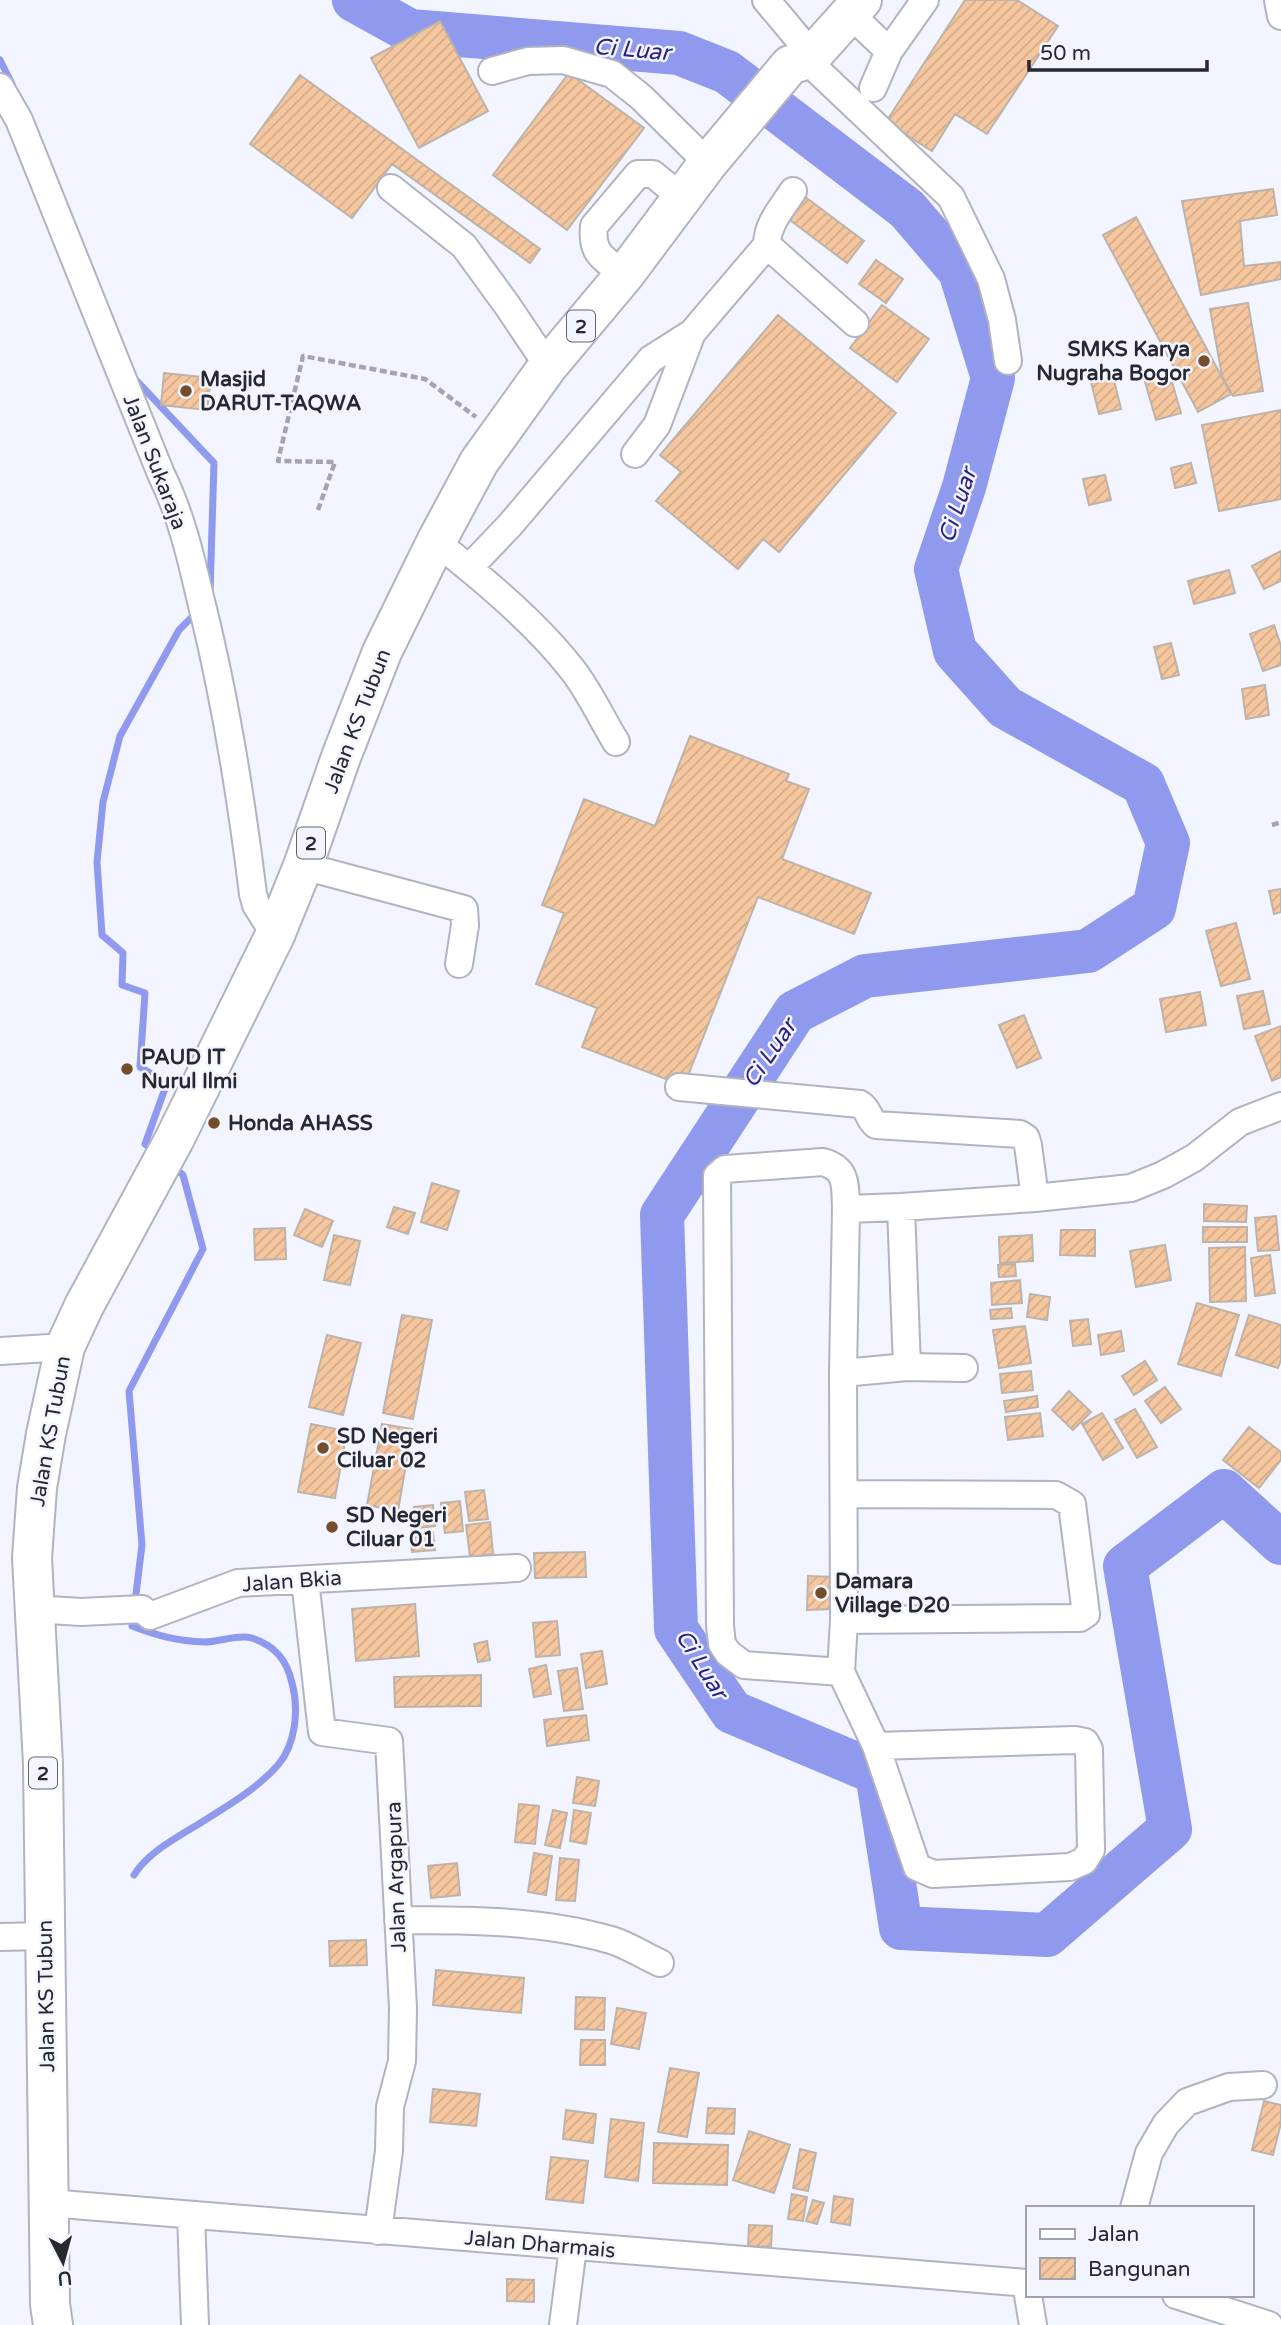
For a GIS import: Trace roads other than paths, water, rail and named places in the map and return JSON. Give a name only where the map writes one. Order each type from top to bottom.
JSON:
[{"type":"highway","name":"2","points":[[436,542],[479,462],[548,366],[625,274],[708,163],[796,57],[847,5]]},
{"type":"highway","name":"Jalan KS Tubun","points":[[51,2323],[48,2203],[22,1936],[43,1764],[32,1558],[37,1488],[46,1434],[65,1347],[84,1306],[175,1138],[275,935],[382,652],[436,542]]},
{"type":"street","points":[[766,0],[771,2],[796,57],[818,71],[951,197],[991,278],[1002,320],[1008,361]]},
{"type":"street","points":[[873,88],[889,51],[925,0]]},
{"type":"street","points":[[1278,0],[1281,16]]},
{"type":"street","points":[[847,5],[889,51]]},
{"type":"street","points":[[492,71],[528,61],[563,60],[611,75],[641,97],[708,163]]},
{"type":"street","name":"Jalan Sukaraja","points":[[0,87],[19,120],[174,501],[209,631],[233,756],[253,894],[256,905],[275,935]]},
{"type":"street","points":[[625,274],[599,255],[594,245],[594,226],[638,174],[653,174],[681,197]]},
{"type":"street","points":[[391,188],[464,246],[548,366]]},
{"type":"street","points":[[793,191],[772,223],[767,235],[768,245],[855,323]]},
{"type":"street","points":[[469,568],[510,525],[651,359],[692,333],[768,245]]},
{"type":"street","points":[[635,454],[657,425],[692,333]]},
{"type":"street","points":[[436,542],[526,619],[570,666],[616,743]]},
{"type":"street","points":[[303,866],[464,909],[465,925],[459,964]]},
{"type":"street","points":[[679,1087],[860,1104],[865,1107],[871,1121],[876,1125],[1020,1135],[1026,1138],[1028,1145],[1035,1198]]},
{"type":"street","points":[[846,1209],[901,1208],[1131,1188],[1194,1158],[1240,1122],[1281,1106]]},
{"type":"street","points":[[841,1672],[744,1665],[722,1644],[717,1176],[724,1169],[822,1162],[834,1165],[845,1178],[844,1620],[841,1672],[876,1746],[916,1867],[933,1874],[1070,1867],[1084,1861],[1091,1850],[1090,1749],[1085,1742],[1075,1740],[876,1746]]},
{"type":"street","points":[[901,1208],[907,1367]]},
{"type":"street","points":[[3,1351],[65,1347]]},
{"type":"street","points":[[844,1373],[907,1367],[964,1368]]},
{"type":"street","points":[[844,1493],[1056,1495],[1069,1500],[1072,1504],[1086,1614],[1080,1618],[844,1620]]},
{"type":"street","name":"Jalan Bkia","points":[[33,1609],[81,1612],[142,1609],[150,1616],[238,1583],[517,1568]]},
{"type":"street","name":"Jalan Argapura","points":[[305,1580],[322,1732],[389,1741],[403,2008],[402,2061],[390,2107],[389,2151],[378,2231]]},
{"type":"street","points":[[398,1920],[472,1920],[569,1931],[614,1941],[660,1963]]},
{"type":"street","points":[[1135,2206],[1149,2152],[1166,2124],[1187,2102],[1229,2087],[1263,2085]]},
{"type":"street","name":"Jalan Dharmais","points":[[48,2203],[1026,2285]]},
{"type":"street","points":[[191,2215],[195,2325]]},
{"type":"street","points":[[563,2325],[572,2247]]},
{"type":"street","points":[[1028,2297],[1033,2325]]},
{"type":"street","points":[[1182,2297],[1269,2325]]},
{"type":"waterway","name":"Ci Luar","points":[[354,0],[410,31],[679,53],[727,72],[907,209],[960,271],[993,378],[964,487],[936,569],[955,651],[1005,707],[1143,784],[1168,843],[1154,908],[1088,951],[865,976],[795,1012],[662,1215],[676,1629],[732,1712],[877,1773],[901,1928],[1047,1935],[1170,1829],[1125,1566],[1224,1491],[1281,1543]]},
{"type":"waterway","points":[[0,60],[12,84]]},
{"type":"waterway","points":[[134,378],[214,463],[210,593]]},
{"type":"waterway","points":[[154,1151],[145,1144],[167,1083],[140,1067],[145,993],[122,985],[123,953],[102,935],[97,862],[103,802],[120,736],[179,630],[198,611]]},
{"type":"waterway","points":[[134,1875],[160,1848],[237,1800],[269,1774],[289,1747],[295,1715],[290,1675],[279,1655],[268,1645],[252,1638],[241,1637],[211,1642],[185,1640],[132,1626],[142,1545],[129,1391],[203,1249],[183,1175],[174,1167]]},
{"type":"place","name":"SMKS Karya Nugraha Bogor","points":[[1204,361]]},
{"type":"place","name":"Masjid DARUT-TAQWA","points":[[186,391]]},
{"type":"place","name":"PAUD IT Nurul Ilmi","points":[[127,1069]]},
{"type":"place","name":"Honda AHASS","points":[[214,1123]]},
{"type":"place","name":"SD Negeri Ciluar 02","points":[[323,1448]]},
{"type":"place","name":"SD Negeri Ciluar 01","points":[[332,1527]]},
{"type":"place","name":"Damara Village D20","points":[[821,1593]]}]
